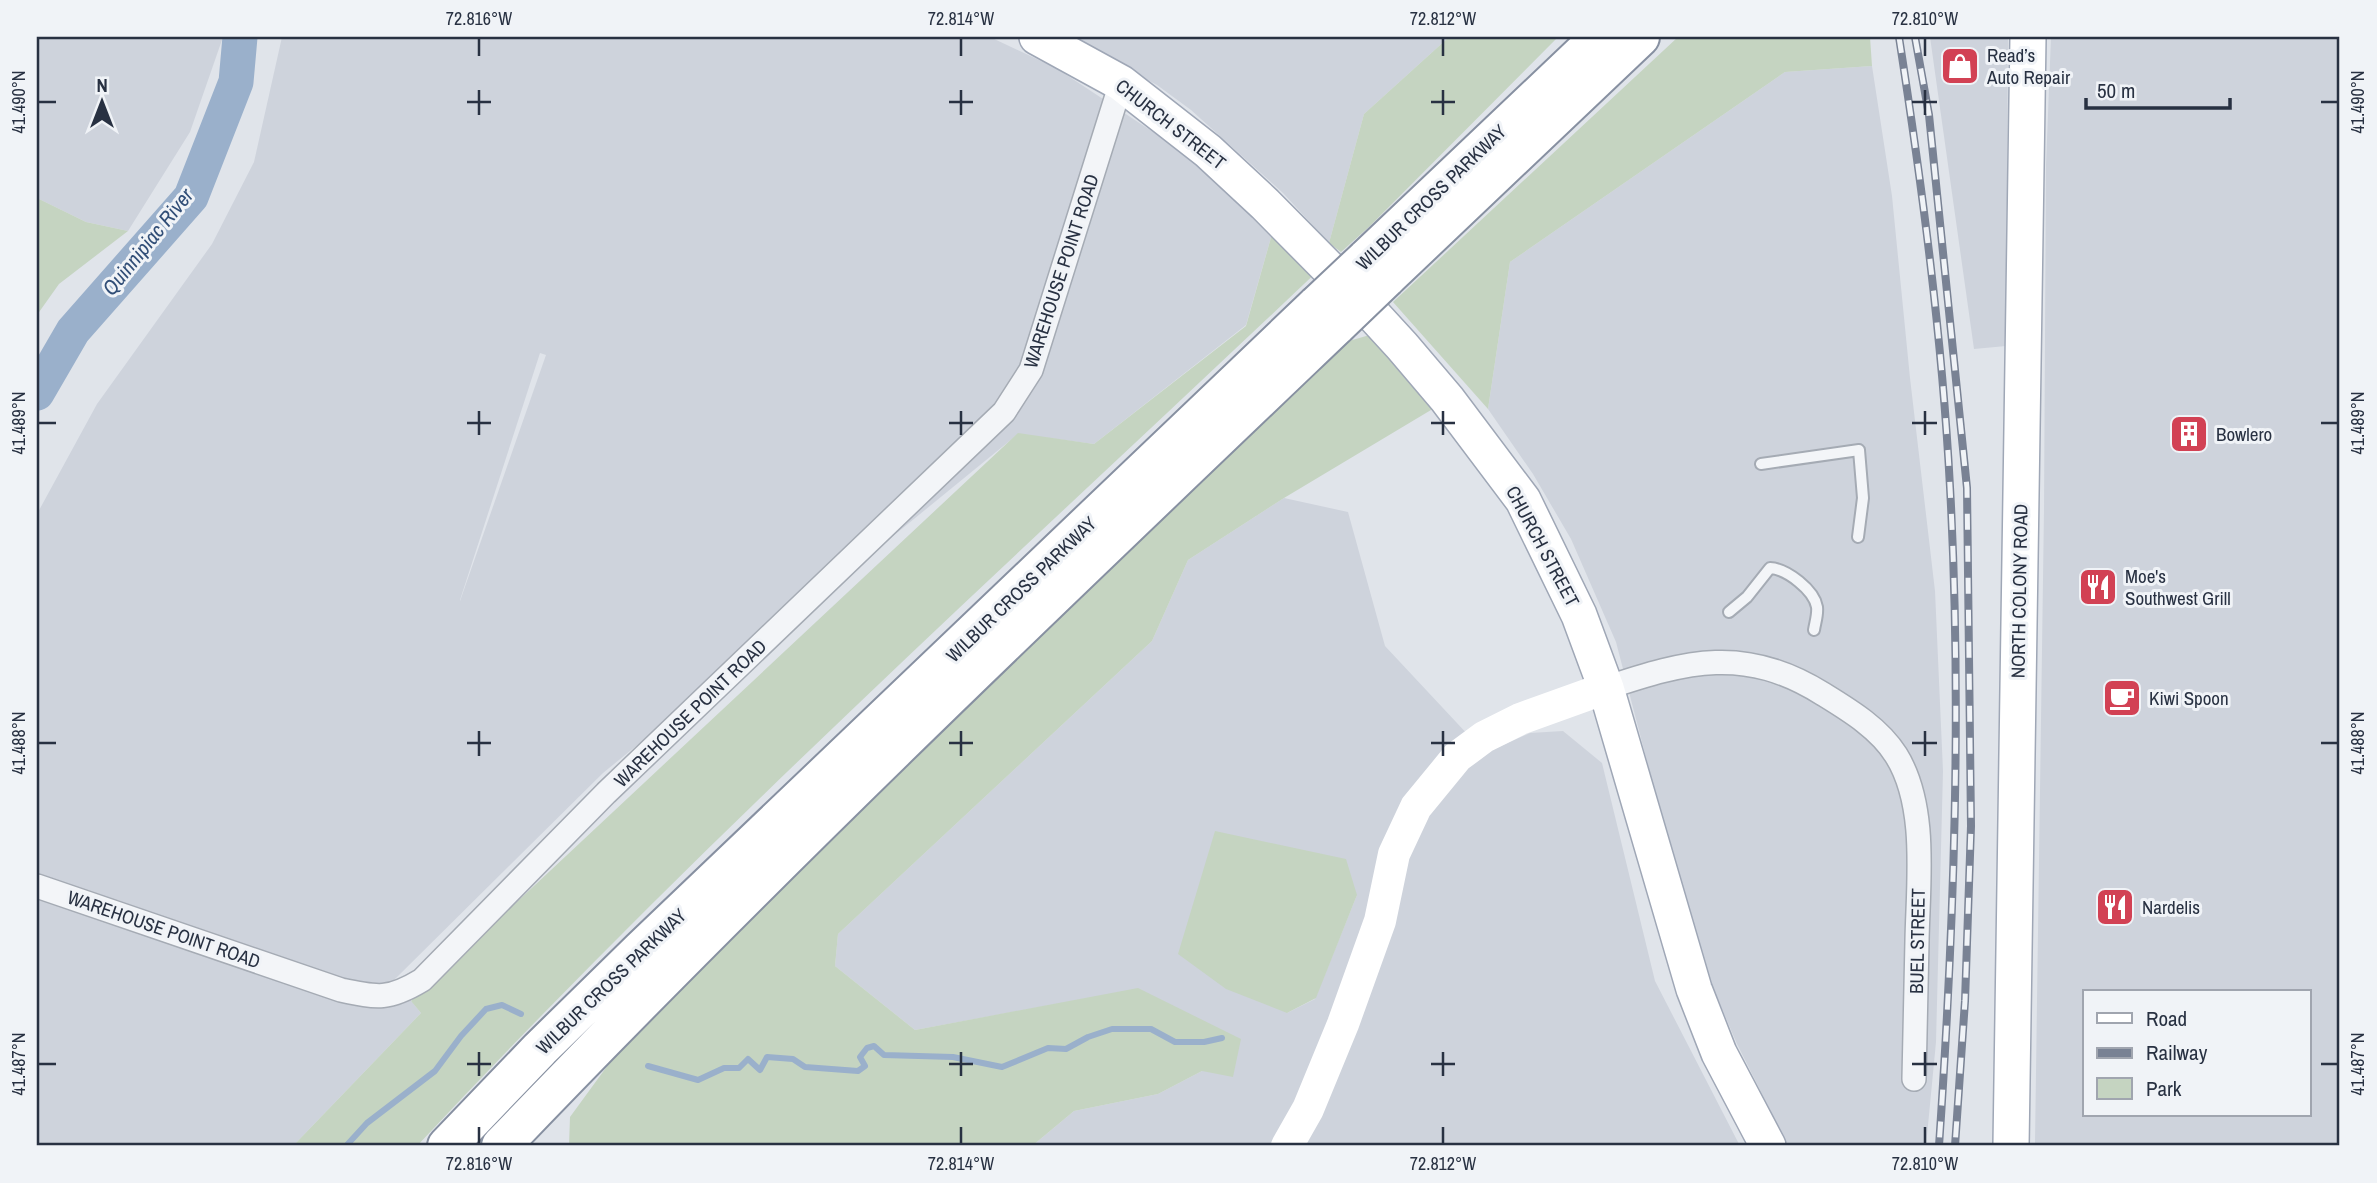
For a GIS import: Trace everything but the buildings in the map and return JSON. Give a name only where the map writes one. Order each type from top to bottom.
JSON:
[{"type":"highway","name":"WILBUR CROSS PARKWAY","points":[[447,1146],[641,950],[1376,268],[1600,37]]},
{"type":"highway","name":"WILBUR CROSS PARKWAY","points":[[1376,268],[1640,37]]},
{"type":"highway","name":"WILBUR CROSS PARKWAY","points":[[501,1146],[668,973],[1327,315]]},
{"type":"main road","name":"CHURCH STREET","points":[[1037,37],[1121,83],[1208,151],[1284,223],[1357,297],[1447,399],[1523,500],[1579,615],[1606,688],[1694,989],[1719,1053],[1768,1146]]},
{"type":"main road","name":"NORTH COLONY ROAD","points":[[2011,1146],[2028,37]]},
{"type":"street","name":"WAREHOUSE POINT ROAD","points":[[37,886],[341,990],[375,997],[401,992],[422,980],[606,793],[1003,412],[1031,370],[1121,83]]},
{"type":"street","name":"BUEL STREET","points":[[1606,688],[1661,670],[1704,662],[1723,661],[1769,669],[1793,677],[1836,702],[1881,737],[1895,753],[1910,784],[1919,853],[1914,1079]]},
{"type":"street","points":[[1286,1146],[1308,1109],[1343,1024],[1380,921],[1394,854],[1416,807],[1457,757],[1484,737],[1520,719],[1606,688]]},
{"type":"lane","points":[[1761,464],[1859,450],[1863,498],[1858,537]]},
{"type":"lane","points":[[1729,612],[1747,597],[1770,568],[1778,569],[1807,590],[1816,603],[1814,630]]},
{"type":"shaded area","points":[[37,37],[223,37],[190,132],[128,231],[86,222],[37,198]]},
{"type":"shaded area","points":[[282,37],[990,37],[1056,68],[1191,157],[1272,234],[1246,325],[1094,444],[1018,434],[603,773],[394,980],[421,1013],[293,1146],[37,1146],[37,514],[97,404],[212,244],[254,162]],"holes":[[[540,353],[546,355],[460,601]]]},
{"type":"shaded area","points":[[1067,37],[1449,37],[1364,114],[1329,243],[1283,193],[1191,110],[1157,85]]},
{"type":"shaded area","points":[[1930,37],[2008,37],[2006,346],[1974,349]]},
{"type":"shaded area","points":[[2051,37],[2340,37],[2340,1146],[2036,1146],[2046,165]]},
{"type":"shaded area","points":[[1872,66],[1892,196],[1935,591],[1943,771],[1936,1042],[1926,1146],[1788,1146],[1737,1044],[1695,946],[1616,642],[1571,539],[1533,474],[1488,409],[1510,262],[1785,72]]},
{"type":"shaded area","points":[[1284,498],[1348,512],[1385,646],[1485,753],[1530,733],[1563,731],[1602,763],[1655,981],[1740,1146],[1032,1146],[1074,1111],[1158,1094],[1202,1071],[1138,989],[915,1030],[835,966],[838,934],[1152,641],[1188,560]],"holes":[[[1357,895],[1315,999],[1287,1013]]]},
{"type":"green space","points":[[1449,37],[1558,37],[1341,252],[1329,243],[1364,114]]},
{"type":"green space","points":[[1678,37],[1870,37],[1872,66],[1785,72],[1510,262],[1488,409],[1393,302]]},
{"type":"green space","points":[[37,198],[86,222],[128,231],[59,284],[37,315]]},
{"type":"green space","points":[[1272,234],[1321,268],[748,809],[525,1032],[417,1146],[293,1146],[421,1013],[411,1001],[1018,433],[1094,444],[1246,326]]},
{"type":"green space","points":[[1373,334],[1436,407],[1284,498],[1188,560],[1152,641],[838,934],[835,966],[915,1030],[1138,988],[1241,1039],[1233,1077],[1202,1071],[1158,1094],[1074,1111],[1032,1146],[569,1146],[570,1117],[616,1054],[891,778],[1349,341]]},
{"type":"green space","points":[[1215,831],[1346,859],[1357,895],[1316,998],[1287,1013],[1226,989],[1178,954]]},
{"type":"waterway","name":"Quinnipiac River","points":[[37,393],[73,331],[191,197],[236,82],[240,37]]},
{"type":"waterway","points":[[346,1146],[367,1123],[435,1071],[461,1036],[486,1009],[502,1005],[521,1014]]},
{"type":"waterway","points":[[648,1066],[698,1080],[724,1068],[739,1068],[748,1059],[760,1070],[767,1057],[793,1059],[805,1067],[858,1071],[865,1066],[860,1057],[867,1048],[874,1046],[884,1055],[953,1057],[1002,1067],[1048,1048],[1066,1049],[1088,1037],[1112,1029],[1151,1029],[1175,1042],[1204,1042],[1222,1038]]},
{"type":"railway","points":[[1899,37],[1936,318],[1954,569],[1955,817],[1939,1146]]},
{"type":"railway","points":[[1915,37],[1929,115],[1967,488],[1971,826],[1965,1001],[1955,1146]]},
{"type":"place","name":"Read’s Auto Repair","points":[[1960,66]]},
{"type":"place","name":"Bowlero","points":[[2189,434]]},
{"type":"place","name":"Moe's Southwest Grill","points":[[2098,587]]},
{"type":"place","name":"Kiwi Spoon","points":[[2122,698]]},
{"type":"place","name":"Nardelis","points":[[2115,907]]}]
